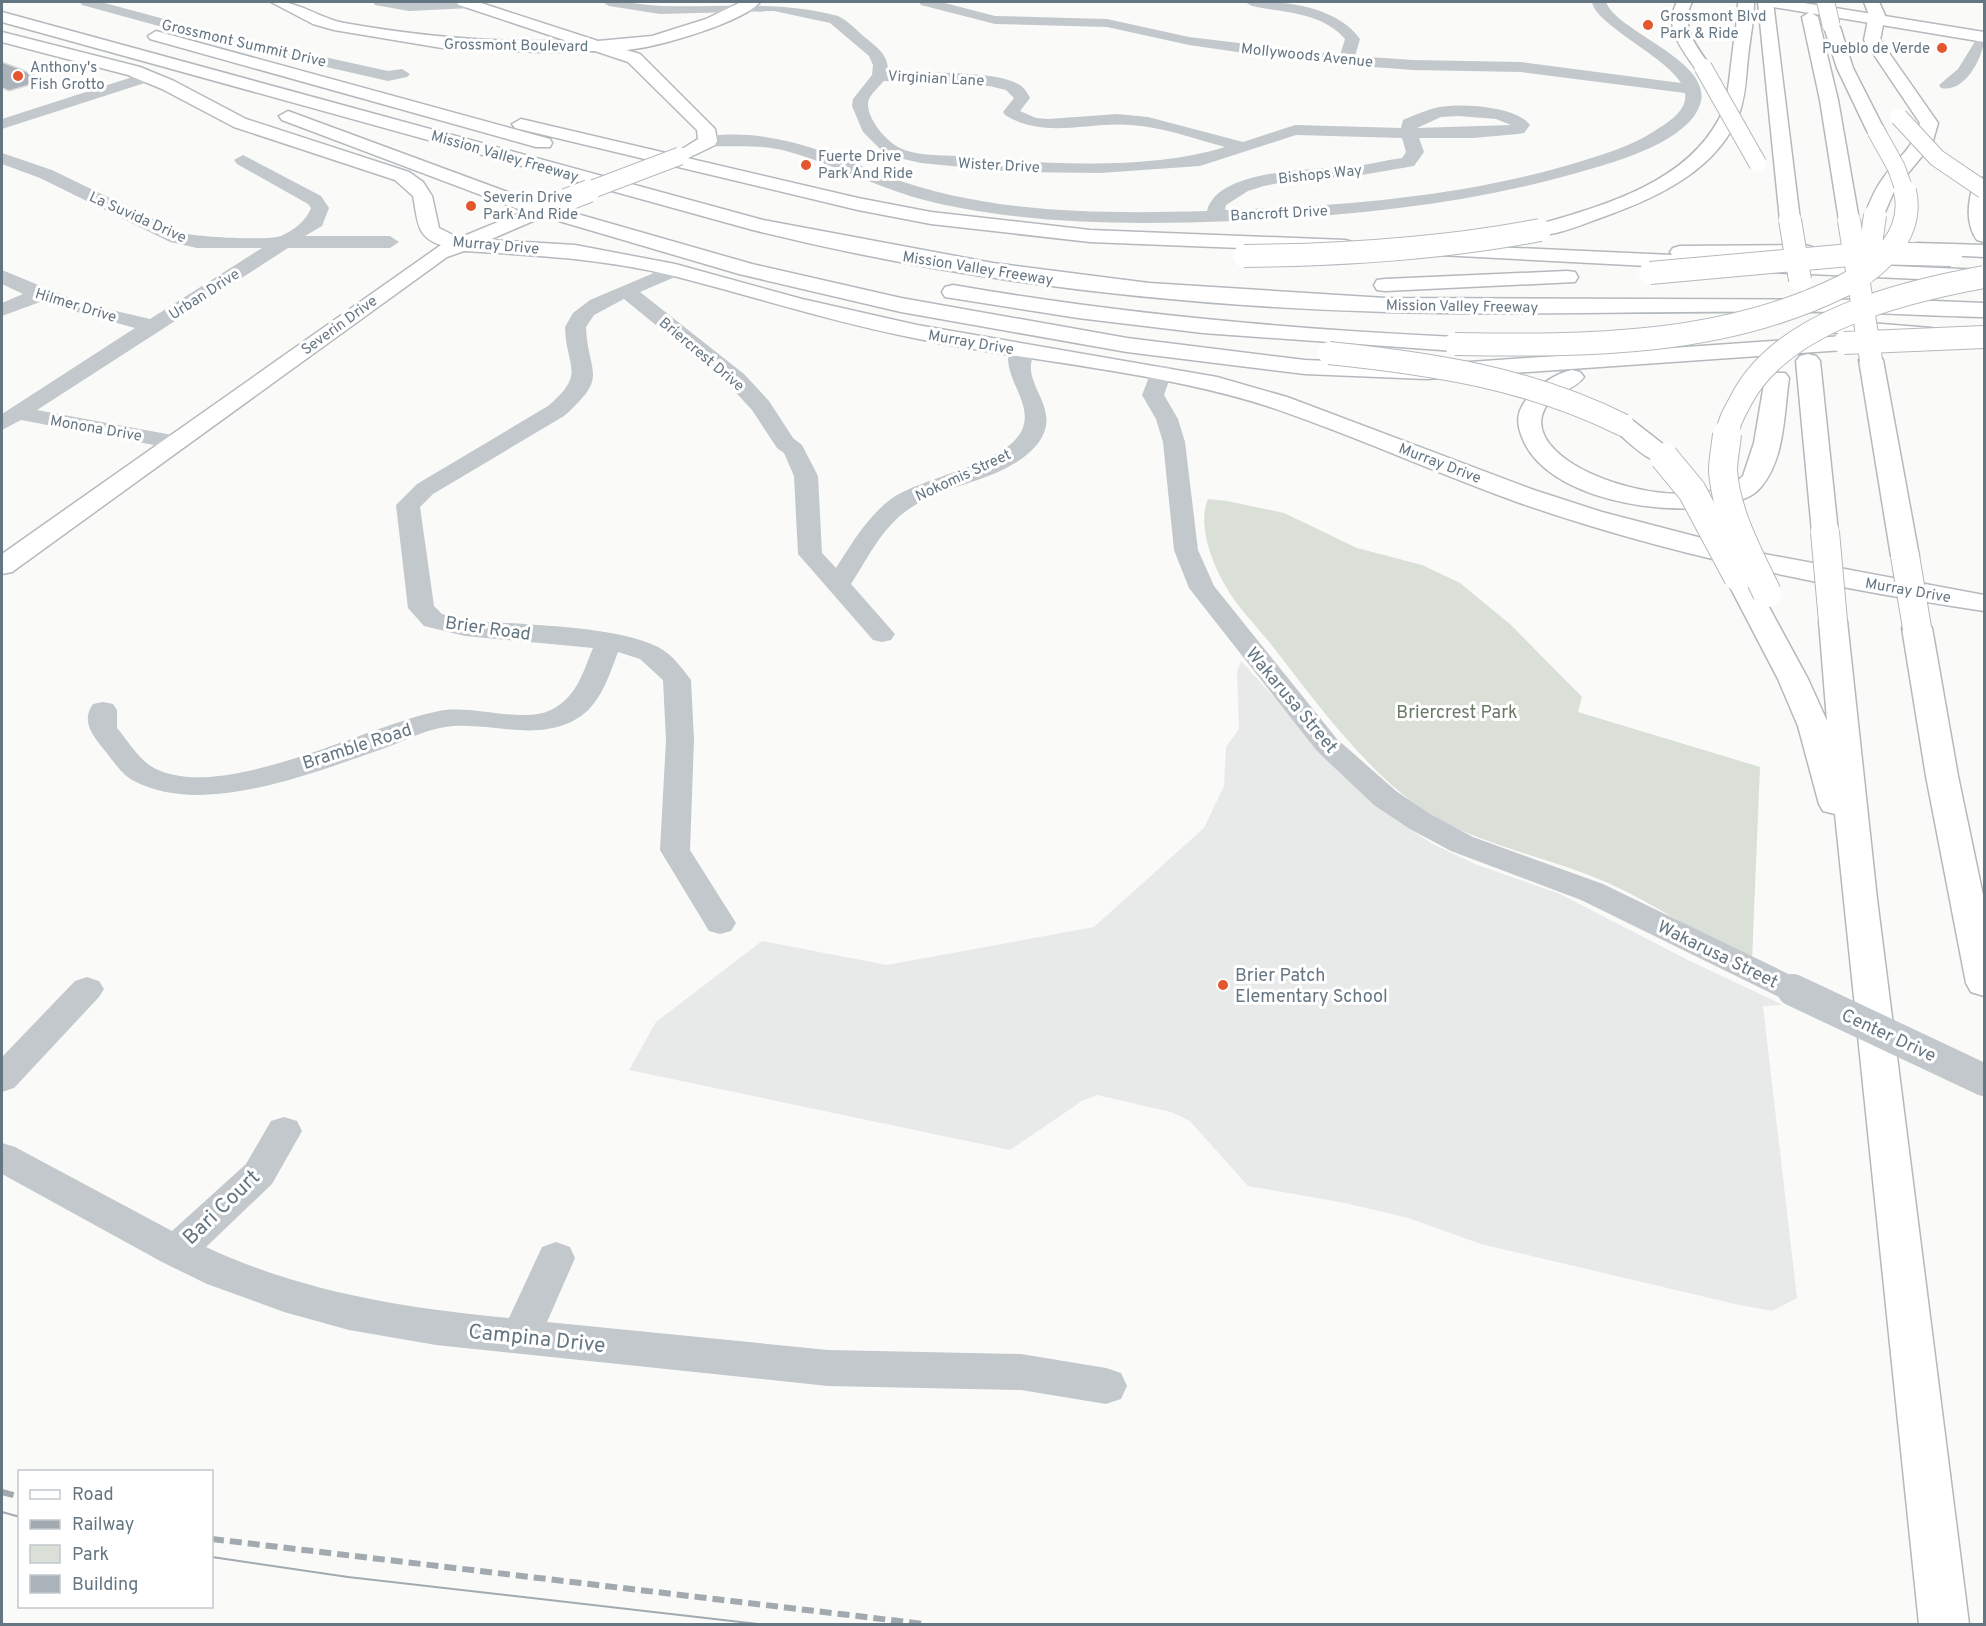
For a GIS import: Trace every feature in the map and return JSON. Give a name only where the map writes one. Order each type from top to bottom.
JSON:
[{"type":"main road","name":"Grossmont Boulevard","points":[[279,2],[330,25],[424,41],[540,47],[655,42],[700,27],[747,4]]},
{"type":"main road","points":[[1684,2],[1676,18],[1679,29],[1758,164],[1777,209],[1790,220]]},
{"type":"main road","points":[[1755,589],[1692,491],[1664,457],[1623,425],[1569,399],[1491,375],[1428,364],[1080,320],[1014,309],[929,288],[1180,325],[1323,339],[1455,344],[1573,344],[1673,336],[1769,316],[1843,287],[1873,268],[1899,237],[1905,221],[1905,190],[1845,68],[1825,2]]},
{"type":"main road","points":[[1859,290],[1869,259],[1875,215],[1886,187],[1915,157],[1927,136],[1929,123],[1872,40],[1877,14],[1871,2]]},
{"type":"main road","points":[[468,3],[634,58],[706,129],[693,149]]},
{"type":"main road","points":[[740,197],[713,190],[991,240],[1102,252],[1350,256],[1430,250],[1540,230],[1588,217],[1641,196],[1682,170],[1713,145],[1729,118],[1736,93],[1747,5]]},
{"type":"main road","points":[[1944,1624],[1860,899],[1799,274],[1790,220],[1768,5],[1984,38]]},
{"type":"main road","name":"Mission Valley Freeway","points":[[83,8],[147,33],[308,76],[667,178]]},
{"type":"main road","points":[[1809,9],[1829,100],[1942,776],[1984,983]]},
{"type":"main road","name":"Mission Valley Freeway","points":[[2,17],[760,226],[861,249],[1079,283],[1211,297],[1384,295],[1520,288],[1942,281],[1980,303]]},
{"type":"main road","points":[[1832,25],[1868,75]]},
{"type":"main road","points":[[147,33],[417,90]]},
{"type":"main road","name":"Murray Drive","points":[[2,37],[148,77],[251,128],[402,176],[423,193],[426,203],[425,225],[431,234],[441,240],[458,244],[576,251],[675,270],[818,309],[917,332],[1161,372],[1244,390],[1526,496],[1650,534],[1838,578],[1984,603]]},
{"type":"main road","points":[[634,58],[638,50],[655,42]]},
{"type":"main road","points":[[191,69],[206,85],[540,210],[747,269],[901,305],[1040,331],[1237,359],[1373,372],[1447,372],[1844,343],[1984,337]]},
{"type":"main road","points":[[308,76],[888,210],[1021,230],[1090,236],[1456,251],[1942,281],[1984,276]]},
{"type":"main road","points":[[1886,100],[1929,154],[1954,173],[1984,190]]},
{"type":"main road","points":[[514,112],[693,149],[896,202],[973,218],[1058,230],[1155,238]]},
{"type":"main road","points":[[473,147],[520,171],[667,221]]},
{"type":"main road","name":"Severin Drive","points":[[2,566],[440,253],[693,149]]},
{"type":"main road","points":[[1984,183],[1977,205],[1984,236]]},
{"type":"main road","name":"Mission Valley Freeway","points":[[804,214],[847,225],[956,246],[1050,260],[1236,278],[1487,307],[1980,303]]},
{"type":"main road","points":[[1456,251],[1631,253],[1956,249],[1984,251]]},
{"type":"main road","points":[[1384,295],[1896,252],[1984,261]]},
{"type":"main road","points":[[1718,352],[1613,368],[1570,378],[1553,386],[1534,403],[1528,418],[1530,430],[1540,449],[1558,465],[1585,481],[1608,490],[1666,501],[1706,501],[1729,496],[1746,487],[1757,476],[1762,462],[1786,323],[1799,274]]},
{"type":"main road","points":[[1860,899],[1814,726],[1755,589],[1726,492],[1723,469],[1728,428],[1736,406],[1750,384],[1767,365],[1792,346],[1839,318],[1919,290],[1984,276]]},
{"type":"main road","points":[[1384,295],[1454,317],[1847,327],[1984,343]]},
{"type":"street","points":[[380,2],[410,7],[468,3]]},
{"type":"street","points":[[609,2],[645,9],[747,4],[792,9],[828,17],[844,26],[876,54],[881,65],[880,76]]},
{"type":"street","points":[[792,9],[827,2]]},
{"type":"street","name":"Mollywoods Avenue","points":[[926,2],[1001,21],[1107,23],[1189,41],[1346,60],[1413,65],[1521,66],[1692,89]]},
{"type":"street","points":[[1252,2],[1311,13],[1344,26],[1353,39],[1346,60]]},
{"type":"street","points":[[1599,2],[1600,7],[1609,17],[1681,70],[1692,89]]},
{"type":"street","points":[[699,5],[700,27]]},
{"type":"street","name":"Grossmont Summit Drive","points":[[83,8],[388,76],[402,74]]},
{"type":"street","points":[[1947,85],[1964,72],[1984,38]]},
{"type":"street","name":"Wister Drive","points":[[880,76],[861,99],[860,106],[871,132],[887,148],[910,157],[1013,167],[1100,168],[1200,161],[1240,146],[1295,130],[1409,133],[1473,133],[1518,129],[1522,125],[1506,116],[1450,111],[1409,124],[1409,133]]},
{"type":"street","name":"Virginian Lane","points":[[880,76],[997,82],[1019,92],[1022,98],[1013,106],[1011,112],[1027,120],[1051,123],[1134,120],[1240,146]]},
{"type":"street","points":[[2,124],[148,77]]},
{"type":"street","name":"Bancroft Drive","points":[[693,149],[753,140],[780,145],[828,158],[912,191],[987,207],[1096,217],[1215,216],[1333,211],[1453,197],[1537,180],[1612,157],[1663,133],[1688,110],[1694,98],[1692,89]]},
{"type":"street","name":"Bishops Way","points":[[1215,216],[1218,203],[1242,187],[1260,181],[1293,175],[1356,171],[1408,162],[1415,152],[1409,133]]},
{"type":"street","name":"La Suvida Drive","points":[[2,158],[46,174],[177,238],[197,242],[281,244],[329,241],[390,242]]},
{"type":"street","name":"Urban Drive","points":[[9,418],[315,222],[320,213],[318,204],[310,196],[243,160]]},
{"type":"street","name":"Brier Road","points":[[675,270],[593,307],[576,323],[584,373],[581,386],[571,399],[556,411],[425,489],[408,505],[421,608],[433,620],[465,628],[609,641],[650,654],[668,668],[677,680],[680,740],[675,850],[720,923]]},
{"type":"street","name":"Hilmer Drive","points":[[2,276],[37,296],[106,316],[153,326]]},
{"type":"street","name":"Briercrest Drive","points":[[627,292],[736,380],[761,406],[785,442],[794,450],[806,476],[810,554],[882,634]]},
{"type":"street","points":[[2,310],[37,296]]},
{"type":"street","name":"Nokomis Street","points":[[838,584],[888,512],[905,502],[999,461],[1021,448],[1033,432],[1036,420],[1035,404],[1018,372],[1019,358],[1026,351]]},
{"type":"street","name":"Wakarusa Street","points":[[1161,372],[1153,395],[1167,418],[1174,442],[1176,481],[1180,491],[1181,523],[1186,550],[1202,588],[1327,745],[1385,798],[1419,821],[1462,844],[1592,892],[1793,990]]},
{"type":"street","name":"Monona Drive","points":[[9,418],[175,442]]},
{"type":"street","name":"Bramble Road","points":[[103,710],[104,730],[143,774],[176,785],[221,785],[265,775],[441,719],[472,718],[535,724],[554,719],[571,710],[585,696],[609,641]]},
{"type":"street","points":[[2,1079],[87,988]]},
{"type":"street","name":"Center Drive","points":[[1793,990],[1984,1080]]},
{"type":"street","name":"Bari Court","points":[[176,1251],[258,1174],[284,1131]]},
{"type":"street","name":"Campina Drive","points":[[2,1157],[176,1251],[221,1272],[284,1295],[349,1313],[436,1328],[828,1368],[1021,1372],[1106,1386]]},
{"type":"street","points":[[521,1336],[556,1258]]},
{"type":"shaded area","name":"Brier Patch Elementary School","points":[[1241,661],[1361,792],[1395,820],[1433,844],[1475,864],[1560,894],[1688,960],[1783,1005],[1763,1006],[1797,1298],[1772,1311],[1735,1304],[1481,1244],[1408,1218],[1345,1203],[1248,1186],[1190,1121],[1171,1112],[1097,1095],[1082,1101],[1010,1150],[629,1070],[656,1022],[762,941],[887,965],[1094,927],[1204,828],[1224,786],[1226,747],[1239,729],[1237,672]]},
{"type":"green space","name":"Briercrest Park","points":[[1208,499],[1284,513],[1357,548],[1422,565],[1460,583],[1511,625],[1582,697],[1578,712],[1760,767],[1752,960],[1608,883],[1501,846],[1438,819],[1391,784],[1368,763],[1326,715],[1229,593],[1215,566],[1207,543],[1204,520]]},
{"type":"building","name":"Anthony's Fish Grotto","points":[[2,62],[46,80],[9,91],[2,88]]},
{"type":"tram line","points":[[2,1512],[18,1516]]},
{"type":"tram line","points":[[213,1557],[348,1577],[758,1624]]},
{"type":"railway","points":[[2,1492],[18,1496]]},
{"type":"railway","points":[[213,1539],[924,1624]]},
{"type":"place","name":"Grossmont Blvd Park & Ride","points":[[1648,25]]},
{"type":"place","name":"Pueblo de Verde","points":[[1942,48]]},
{"type":"place","name":"Anthony's Fish Grotto","points":[[18,76]]},
{"type":"place","name":"Fuerte Drive Park And Ride","points":[[806,165]]},
{"type":"place","name":"Severin Drive Park And Ride","points":[[471,206]]},
{"type":"place","name":"Brier Patch Elementary School","points":[[1223,985]]}]
